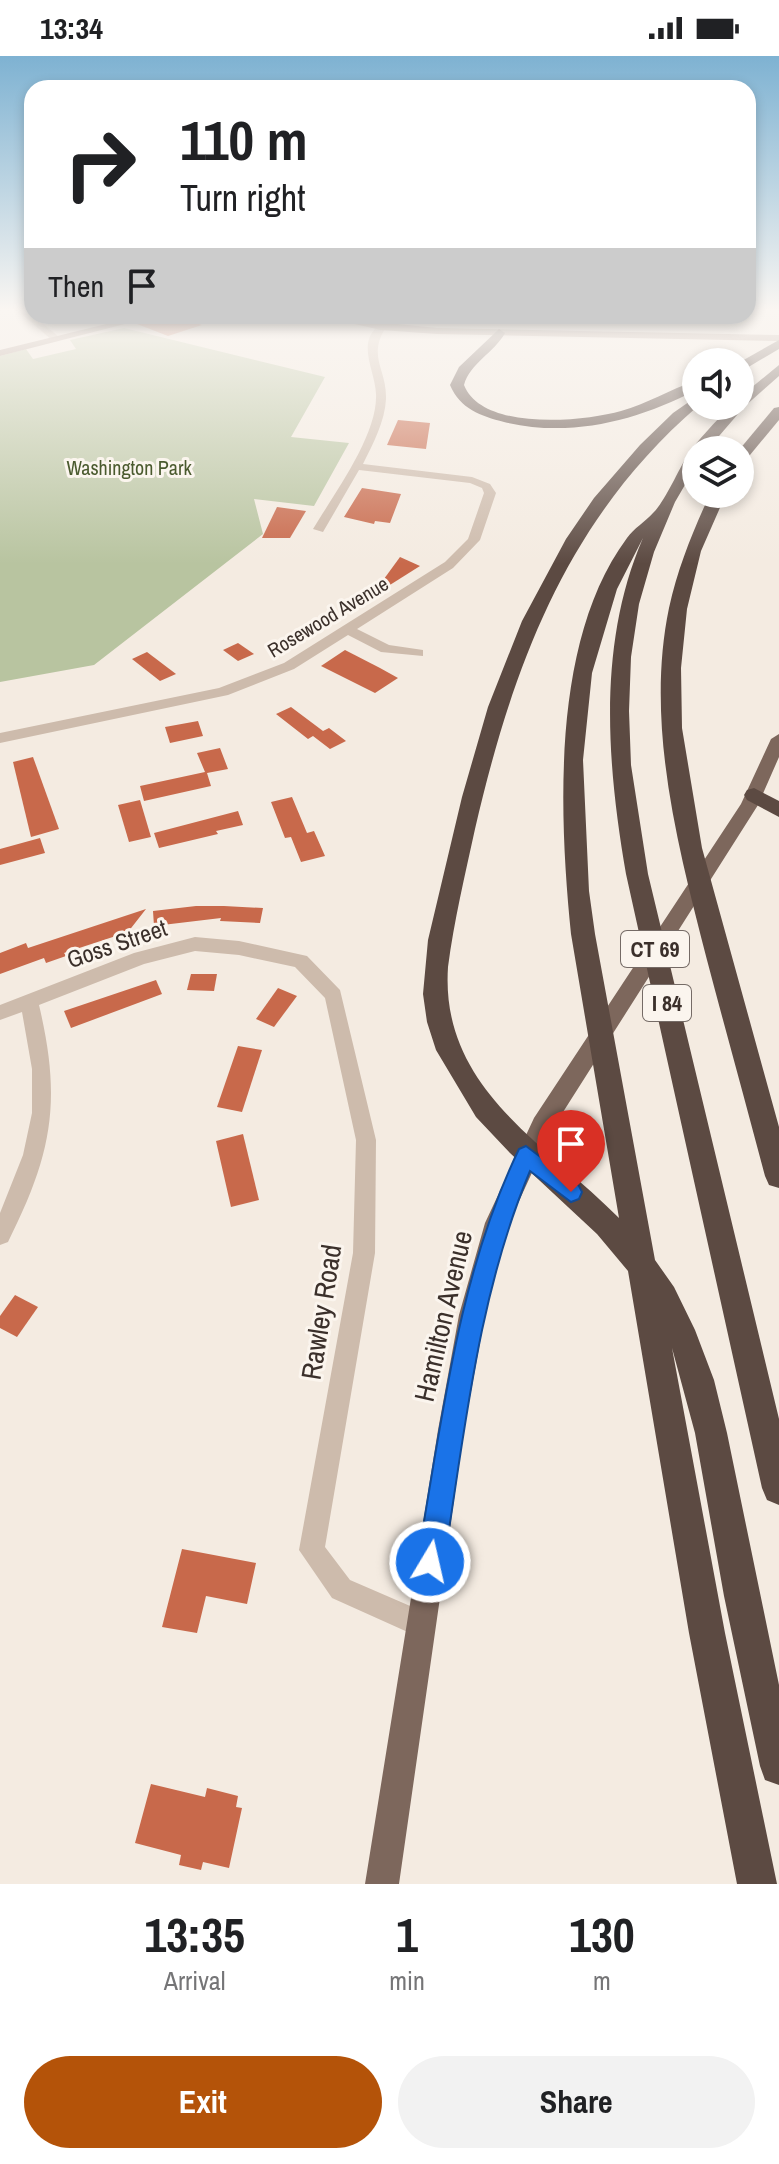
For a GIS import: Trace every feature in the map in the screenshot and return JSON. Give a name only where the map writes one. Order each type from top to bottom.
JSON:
[{"type":"highway","points":[[461,393],[472,405],[504,418],[554,423],[607,418],[659,403],[679,393]]},
{"type":"highway","points":[[754,441],[779,411]]},
{"type":"highway","points":[[682,414],[629,465],[594,509],[563,556],[532,618],[512,668],[473,792],[438,955],[436,1009],[449,1051],[465,1081],[496,1123],[526,1155],[593,1211],[631,1252],[668,1306],[694,1365],[706,1412],[779,1766]]},
{"type":"highway","name":"I 84","points":[[712,436],[726,420]]},
{"type":"highway","name":"I 84","points":[[682,479],[660,516],[637,574],[625,625],[619,708],[624,792],[637,874],[779,1488]]},
{"type":"highway","name":"I 84","points":[[711,508],[695,543],[678,610],[671,689],[674,752],[692,860],[779,1176]]},
{"type":"highway","points":[[660,516],[632,539],[606,594],[587,651],[579,699],[573,775],[576,868],[583,934],[687,1521],[757,1884]]},
{"type":"highway","points":[[754,795],[779,810]]},
{"type":"main road","name":"Hamilton Avenue","points":[[382,1884],[472,1315],[497,1223],[526,1155],[754,795],[779,739]]},
{"type":"street","points":[[319,529],[355,466],[380,407],[381,393]]},
{"type":"street","name":"Rosewood Avenue","points":[[0,738],[223,692],[279,672],[349,630],[462,554],[474,540],[490,493],[486,486],[472,480],[355,466]]},
{"type":"street","points":[[349,630],[386,649],[418,653]]},
{"type":"street","name":"Goss Street","points":[[0,1013],[140,958],[195,944],[239,948],[301,961]]},
{"type":"street","name":"Rawley Road","points":[[301,961],[334,995],[366,1140],[364,1253],[312,1550],[341,1589],[421,1625]]},
{"type":"street","points":[[0,1235],[23,1192],[42,1121],[42,1069],[29,1002]]},
{"type":"green space","name":"Washington Park","points":[[0,393],[316,393],[291,437],[349,443],[314,506],[254,499],[263,534],[94,665],[0,682]]},
{"type":"building","points":[[398,420],[430,423],[426,449],[387,445]]},
{"type":"building","points":[[362,488],[401,494],[390,523],[375,521],[374,524],[344,517]]},
{"type":"building","points":[[277,507],[306,511],[290,538],[262,538]]},
{"type":"building","points":[[400,557],[420,566],[374,595],[373,594]]},
{"type":"building","points":[[238,643],[254,654],[238,661],[223,650]]},
{"type":"building","points":[[345,650],[398,678],[375,693],[321,666]]},
{"type":"building","points":[[147,652],[176,674],[160,681],[132,659]]},
{"type":"building","points":[[291,707],[323,731],[329,728],[346,741],[330,749],[313,736],[308,739],[276,714]]},
{"type":"building","points":[[198,721],[203,736],[170,743],[165,727]]},
{"type":"building","points":[[220,748],[228,769],[207,773],[211,786],[144,801],[140,786],[205,772],[197,753]]},
{"type":"building","points":[[33,757],[59,829],[31,837],[13,762]]},
{"type":"building","points":[[292,797],[307,833],[314,831],[325,856],[301,862],[291,837],[285,838],[271,802]]},
{"type":"building","points":[[140,800],[151,837],[129,842],[118,805]]},
{"type":"building","points":[[238,811],[243,825],[159,848],[154,833]]},
{"type":"building","points":[[40,838],[45,853],[0,865],[0,849]]},
{"type":"building","points":[[196,906],[263,908],[260,923],[220,921],[221,918],[154,926],[153,911]]},
{"type":"building","points":[[146,909],[128,932],[64,953],[66,956],[46,963],[44,958],[0,974],[0,953],[26,943],[28,948]]},
{"type":"building","points":[[191,974],[217,974],[214,991],[187,990]]},
{"type":"building","points":[[156,980],[162,994],[71,1028],[64,1011]]},
{"type":"building","points":[[278,988],[297,996],[274,1027],[256,1019]]},
{"type":"building","points":[[238,1046],[262,1050],[242,1112],[217,1107]]},
{"type":"building","points":[[243,1134],[259,1200],[231,1207],[216,1141]]},
{"type":"building","points":[[15,1295],[38,1307],[17,1337],[0,1328],[0,1316]]},
{"type":"building","points":[[182,1549],[256,1563],[247,1604],[206,1596],[197,1633],[162,1627]]},
{"type":"building","points":[[151,1784],[205,1797],[207,1788],[238,1796],[236,1807],[242,1808],[229,1868],[203,1862],[201,1870],[179,1865],[181,1855],[135,1843]]},
{"type":"route","points":[[430,1562],[472,1315],[507,1196],[526,1155],[571,1192]]}]
